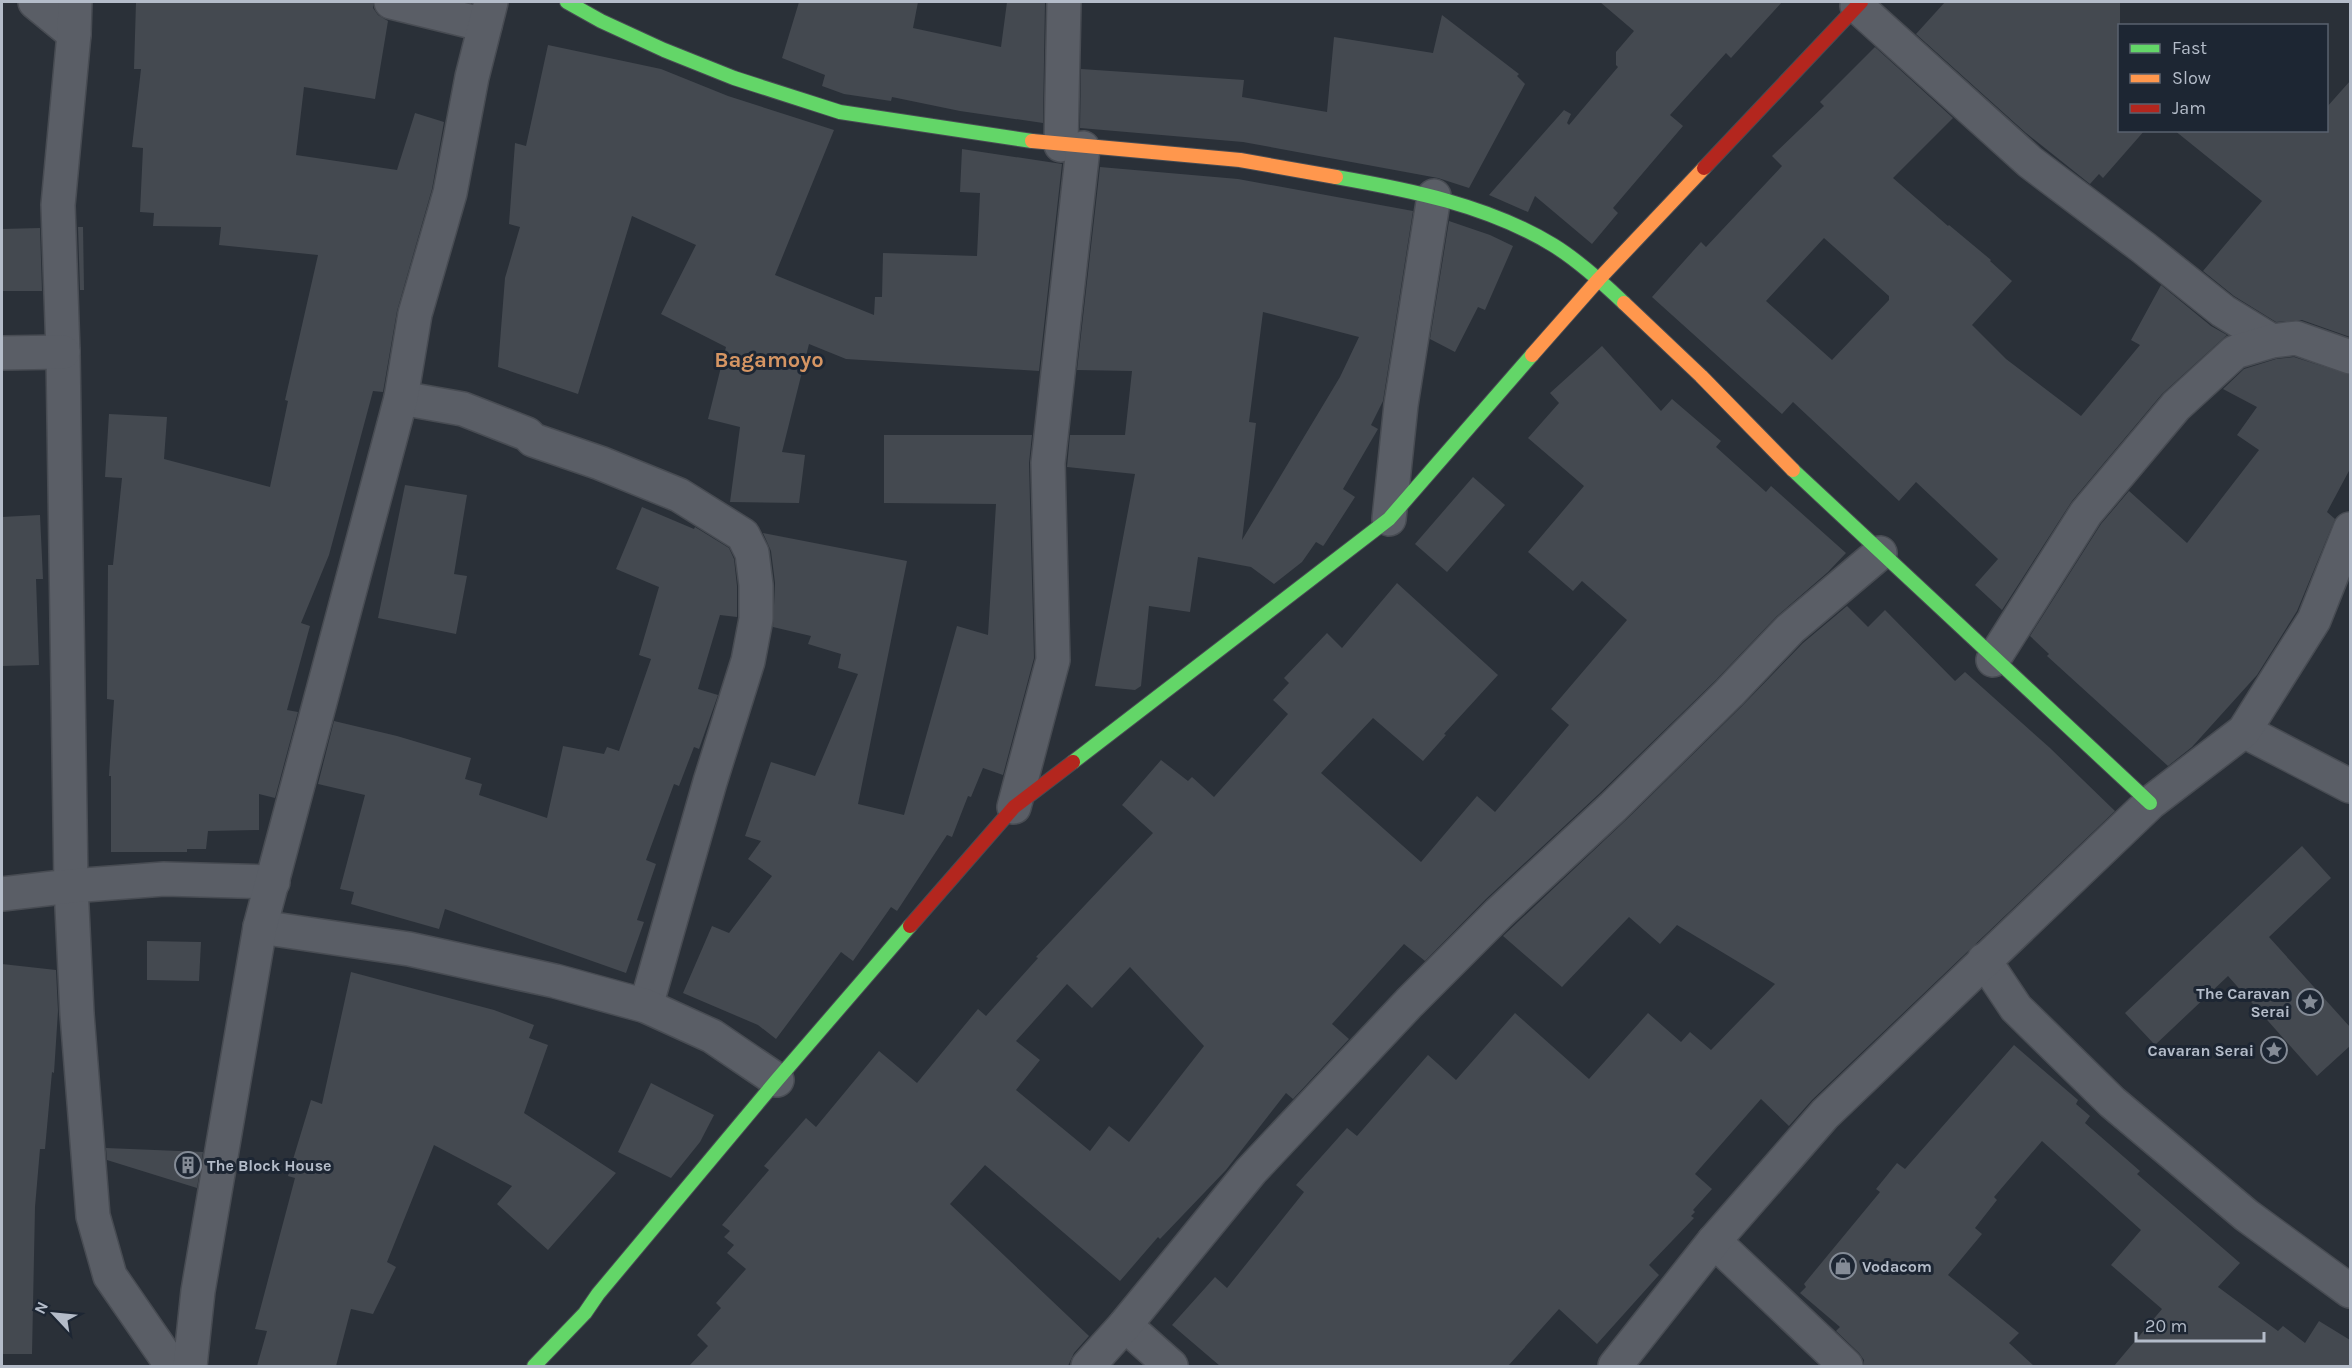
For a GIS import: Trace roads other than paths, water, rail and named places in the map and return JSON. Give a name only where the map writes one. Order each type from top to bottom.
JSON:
[{"type":"main road","points":[[567,2],[601,21],[734,78],[840,111],[1072,147],[1240,160],[1434,196],[1497,218],[1553,245],[1599,279],[1880,553],[2150,803]]},
{"type":"main road","points":[[534,1366],[585,1313],[598,1294],[777,1080],[1014,807],[1389,519],[1599,279],[1859,4]]},
{"type":"street","points":[[35,2],[74,34]]},
{"type":"street","points":[[75,2],[58,205],[63,352],[71,886],[77,1014],[93,1216],[110,1276],[172,1366]]},
{"type":"street","points":[[190,1366],[198,1291],[260,927],[401,398],[415,314],[450,193],[472,77],[488,13],[391,2]]},
{"type":"street","points":[[1014,807],[1053,660],[1048,463],[1072,147],[1064,2]]},
{"type":"street","points":[[1859,4],[2030,162],[2145,248],[2223,311],[2272,341]]},
{"type":"street","points":[[1389,519],[1401,405],[1434,196]]},
{"type":"street","points":[[1993,660],[2086,513],[2176,406],[2235,351],[2272,341],[2296,338],[2350,357]]},
{"type":"street","points":[[2,353],[63,352]]},
{"type":"street","points":[[401,398],[463,409],[527,434],[533,440],[600,463],[679,495],[743,535],[752,553],[756,585],[756,619],[748,661],[710,782],[646,1006]]},
{"type":"street","points":[[1615,1366],[1714,1241],[1825,1114],[2150,803],[2244,731],[2314,620],[2350,529]]},
{"type":"street","points":[[1088,1366],[1125,1325],[1251,1171],[1409,1003],[1499,914],[1638,783],[1790,629],[1880,553]]},
{"type":"street","points":[[2244,731],[2350,786]]},
{"type":"street","points":[[2,894],[164,879],[273,882]]},
{"type":"street","points":[[260,927],[409,949],[555,981],[646,1006],[712,1036],[777,1080]]},
{"type":"street","points":[[1984,960],[2016,1008],[2112,1102],[2246,1215],[2350,1292]]},
{"type":"street","points":[[1714,1241],[1846,1366]]},
{"type":"street","points":[[1125,1325],[1171,1366]]},
{"type":"place","name":"The Caravan Serai","points":[[2310,1002]]},
{"type":"place","name":"Cavaran Serai","points":[[2274,1050]]},
{"type":"place","name":"The Block House","points":[[188,1165]]},
{"type":"place","name":"Vodacom","points":[[1843,1266]]},
{"type":"district","name":"Bagamoyo","points":[[769,359]]}]
